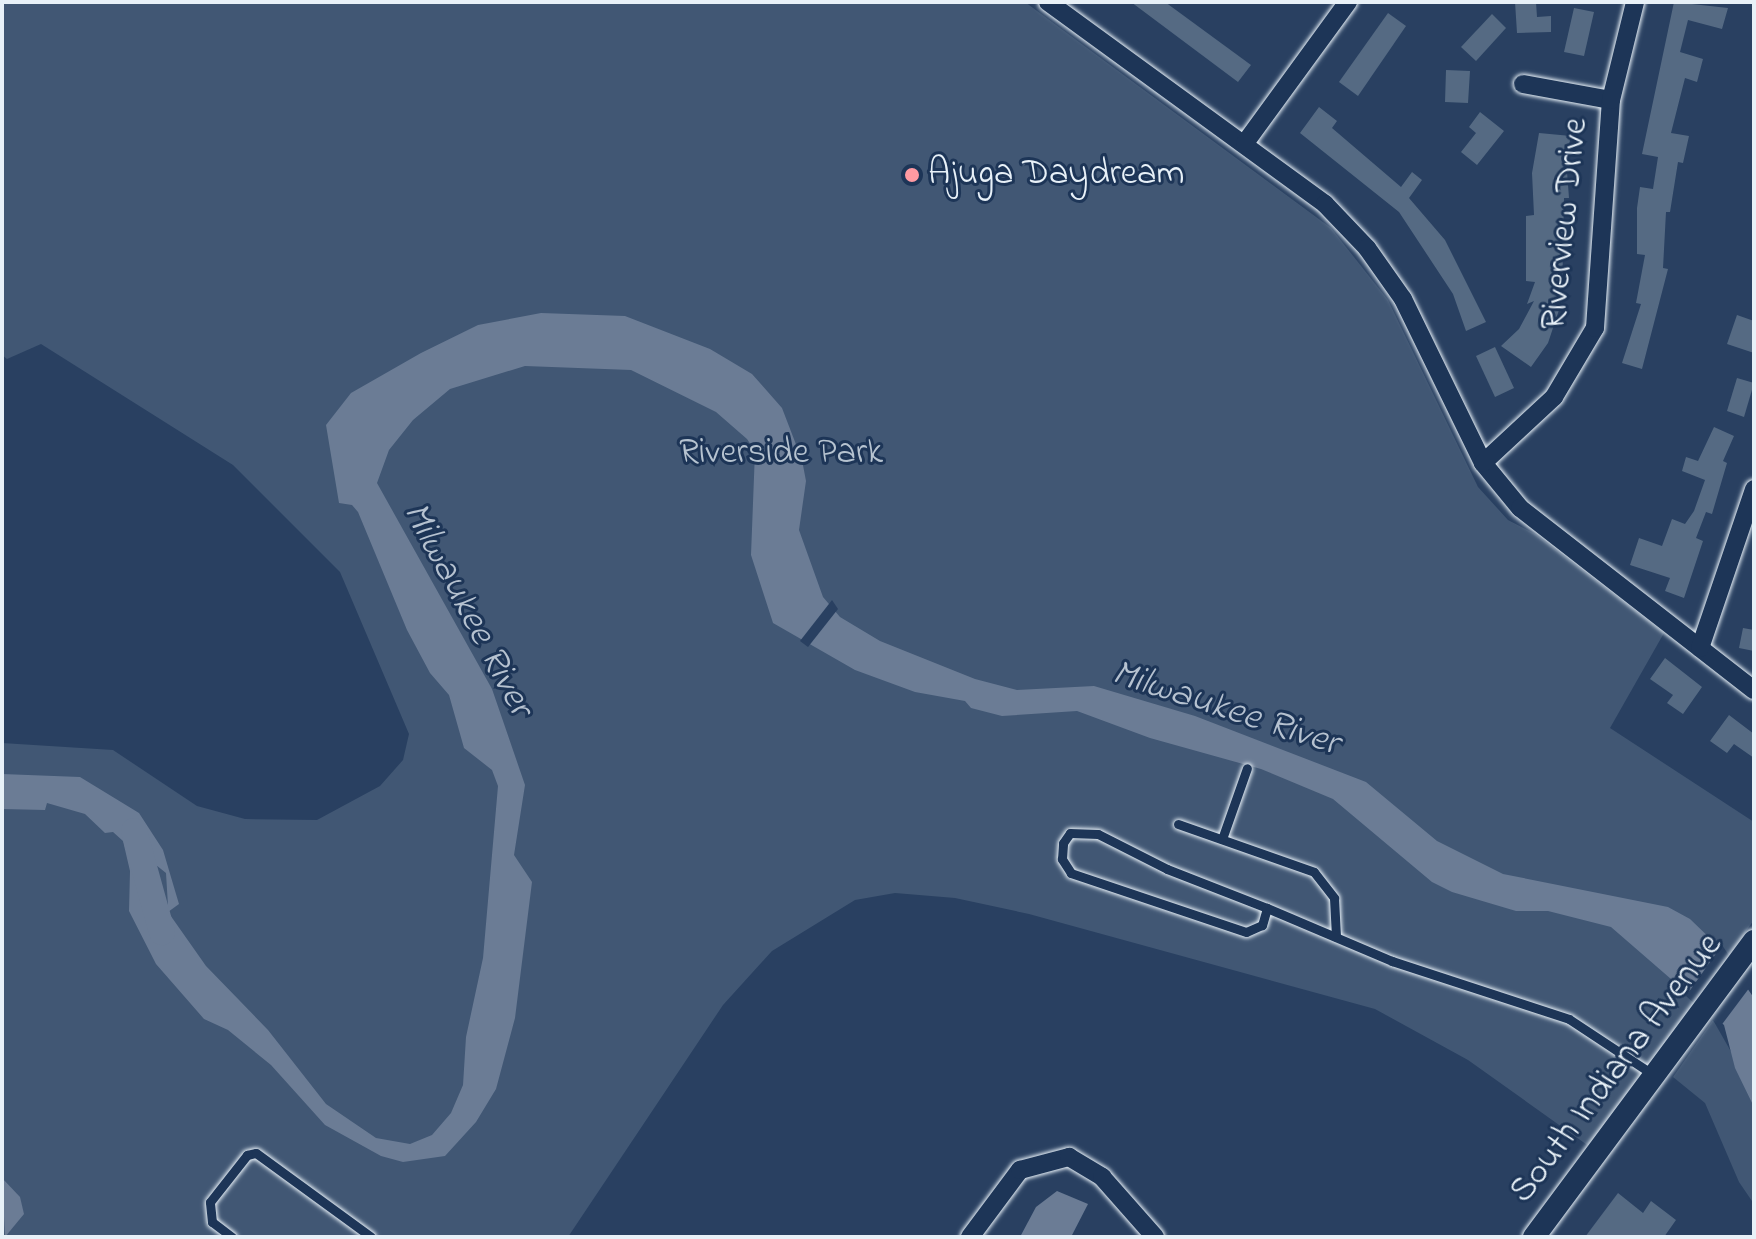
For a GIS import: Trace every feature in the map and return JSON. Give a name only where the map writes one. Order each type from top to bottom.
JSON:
[{"type":"street","points":[[1048,2],[1325,204],[1367,248],[1403,299],[1483,463],[1520,508],[1754,690]]},
{"type":"street","points":[[1245,143],[1348,2]]},
{"type":"street","name":"Riverview Drive","points":[[1483,463],[1554,397],[1595,328],[1611,100],[1635,2]]},
{"type":"street","points":[[1523,84],[1611,100]]},
{"type":"street","points":[[1700,648],[1754,489]]},
{"type":"street","name":"South Indiana Avenue","points":[[1534,1237],[1657,1077],[1750,948]]},
{"type":"street","points":[[970,1237],[1020,1170],[1069,1157],[1102,1177],[1155,1237]]},
{"type":"lane","points":[[1222,839],[1247,768]]},
{"type":"lane","points":[[1178,824],[1322,879],[1336,907],[1336,937]]},
{"type":"lane","points":[[1267,908],[1262,925],[1246,932],[1071,873],[1062,859],[1063,843],[1070,833],[1098,834],[1167,869],[1267,908],[1447,981],[1569,1019],[1657,1077]]},
{"type":"lane","points":[[232,1237],[212,1222],[210,1202],[247,1155],[256,1153],[371,1237]]},
{"type":"green space","name":"Riverside Park","points":[[2,2],[1025,2],[1331,228],[1388,300],[1478,487],[1508,520],[1535,534],[1664,633],[1610,728],[1754,822],[1754,920],[1590,1147],[1468,1060],[1375,1009],[1029,914],[955,898],[895,893],[855,900],[772,951],[723,1005],[568,1237],[2,1237],[2,743],[113,750],[197,806],[245,819],[317,820],[380,786],[403,760],[409,734],[340,572],[233,465],[41,344],[7,359],[2,355]]},
{"type":"green space","points":[[1713,1020],[1754,1092],[1754,1204],[1739,1182],[1705,1103],[1673,1077]]},
{"type":"shaded area","points":[[541,313],[625,316],[710,349],[752,374],[782,408],[802,460],[806,481],[799,530],[823,597],[840,617],[880,641],[975,679],[1017,690],[1094,686],[1195,716],[1366,782],[1437,841],[1503,874],[1668,907],[1690,919],[1717,945],[1754,998],[1754,1107],[1735,1068],[1724,1025],[1611,927],[1548,911],[1516,911],[1452,892],[1432,882],[1333,799],[1261,769],[1150,738],[1077,711],[1002,716],[971,708],[965,701],[915,692],[855,670],[773,623],[751,555],[755,451],[747,439],[716,412],[631,370],[525,366],[450,389],[413,420],[389,450],[377,483],[492,689],[525,785],[514,855],[532,882],[515,1018],[496,1089],[476,1122],[445,1156],[403,1162],[381,1156],[325,1125],[271,1065],[228,1030],[204,1019],[156,964],[129,911],[130,871],[123,841],[113,832],[105,833],[85,814],[47,803],[45,810],[2,809],[2,774],[80,777],[139,813],[163,850],[179,904],[168,912],[206,966],[268,1030],[326,1104],[376,1138],[410,1144],[432,1135],[451,1113],[463,1085],[466,1037],[483,958],[498,786],[492,770],[464,748],[449,695],[430,673],[407,630],[358,512],[352,505],[339,503],[326,425],[351,393],[478,325]],"holes":[[[151,861],[166,873],[168,906],[151,899],[142,866]]]},
{"type":"shaded area","points":[[2,1178],[20,1197],[24,1214],[5,1237]]},
{"type":"shaded area","points":[[1057,1191],[1088,1204],[1071,1237],[1020,1237],[1036,1207]]},
{"type":"pier","points":[[832,600],[838,609],[808,647],[800,641]]},
{"type":"pier","points":[[1722,945],[1750,987],[1720,1027],[1686,996]]},
{"type":"building","points":[[1131,2],[1165,2],[1251,65],[1238,82]]},
{"type":"building","points":[[1515,2],[1536,2],[1537,17],[1551,16],[1551,32],[1517,33]]},
{"type":"building","points":[[1674,2],[1728,8],[1722,29],[1688,20],[1680,52],[1703,59],[1697,82],[1685,78],[1671,133],[1689,136],[1683,163],[1678,162],[1670,212],[1666,212],[1663,268],[1668,269],[1642,369],[1622,363],[1641,304],[1636,303],[1645,255],[1637,254],[1637,208],[1640,187],[1653,189],[1658,157],[1642,154]]},
{"type":"building","points":[[1574,8],[1594,12],[1584,56],[1564,52]]},
{"type":"building","points":[[1388,13],[1406,26],[1358,96],[1339,82]]},
{"type":"building","points":[[1492,14],[1506,28],[1476,61],[1461,47]]},
{"type":"building","points":[[1446,70],[1470,71],[1468,103],[1445,102]]},
{"type":"building","points":[[1319,107],[1337,121],[1332,128],[1401,187],[1412,172],[1422,180],[1409,198],[1445,240],[1486,322],[1466,331],[1453,294],[1399,212],[1300,133]]},
{"type":"building","points":[[1480,112],[1504,131],[1477,165],[1461,152],[1476,133],[1469,127]]},
{"type":"building","points":[[1539,133],[1571,136],[1566,158],[1569,198],[1564,198],[1562,301],[1548,343],[1531,367],[1501,346],[1519,329],[1534,301],[1527,304],[1535,282],[1526,281],[1526,216],[1534,215],[1532,173]]},
{"type":"building","points":[[1737,315],[1754,321],[1754,353],[1727,344]]},
{"type":"building","points":[[1495,347],[1514,388],[1495,397],[1476,356]]},
{"type":"building","points":[[1737,378],[1754,383],[1744,417],[1727,411]]},
{"type":"building","points":[[1714,427],[1734,436],[1723,461],[1727,463],[1712,514],[1706,512],[1696,538],[1703,541],[1684,598],[1665,591],[1670,578],[1630,565],[1639,538],[1662,546],[1672,519],[1685,524],[1694,511],[1705,480],[1682,471],[1686,457],[1698,461]]},
{"type":"building","points":[[1743,628],[1754,630],[1754,651],[1739,648]]},
{"type":"building","points":[[1665,658],[1702,687],[1683,714],[1667,703],[1673,695],[1650,679]]},
{"type":"building","points":[[1729,715],[1754,734],[1754,758],[1734,744],[1727,753],[1710,741]]},
{"type":"building","points":[[1618,1193],[1643,1213],[1651,1201],[1676,1220],[1664,1237],[1585,1237]]},
{"type":"waterway","name":"Milwaukee River","points":[[134,831],[162,932]]},
{"type":"place","name":"Ajuga Daydream","points":[[912,175]]}]
